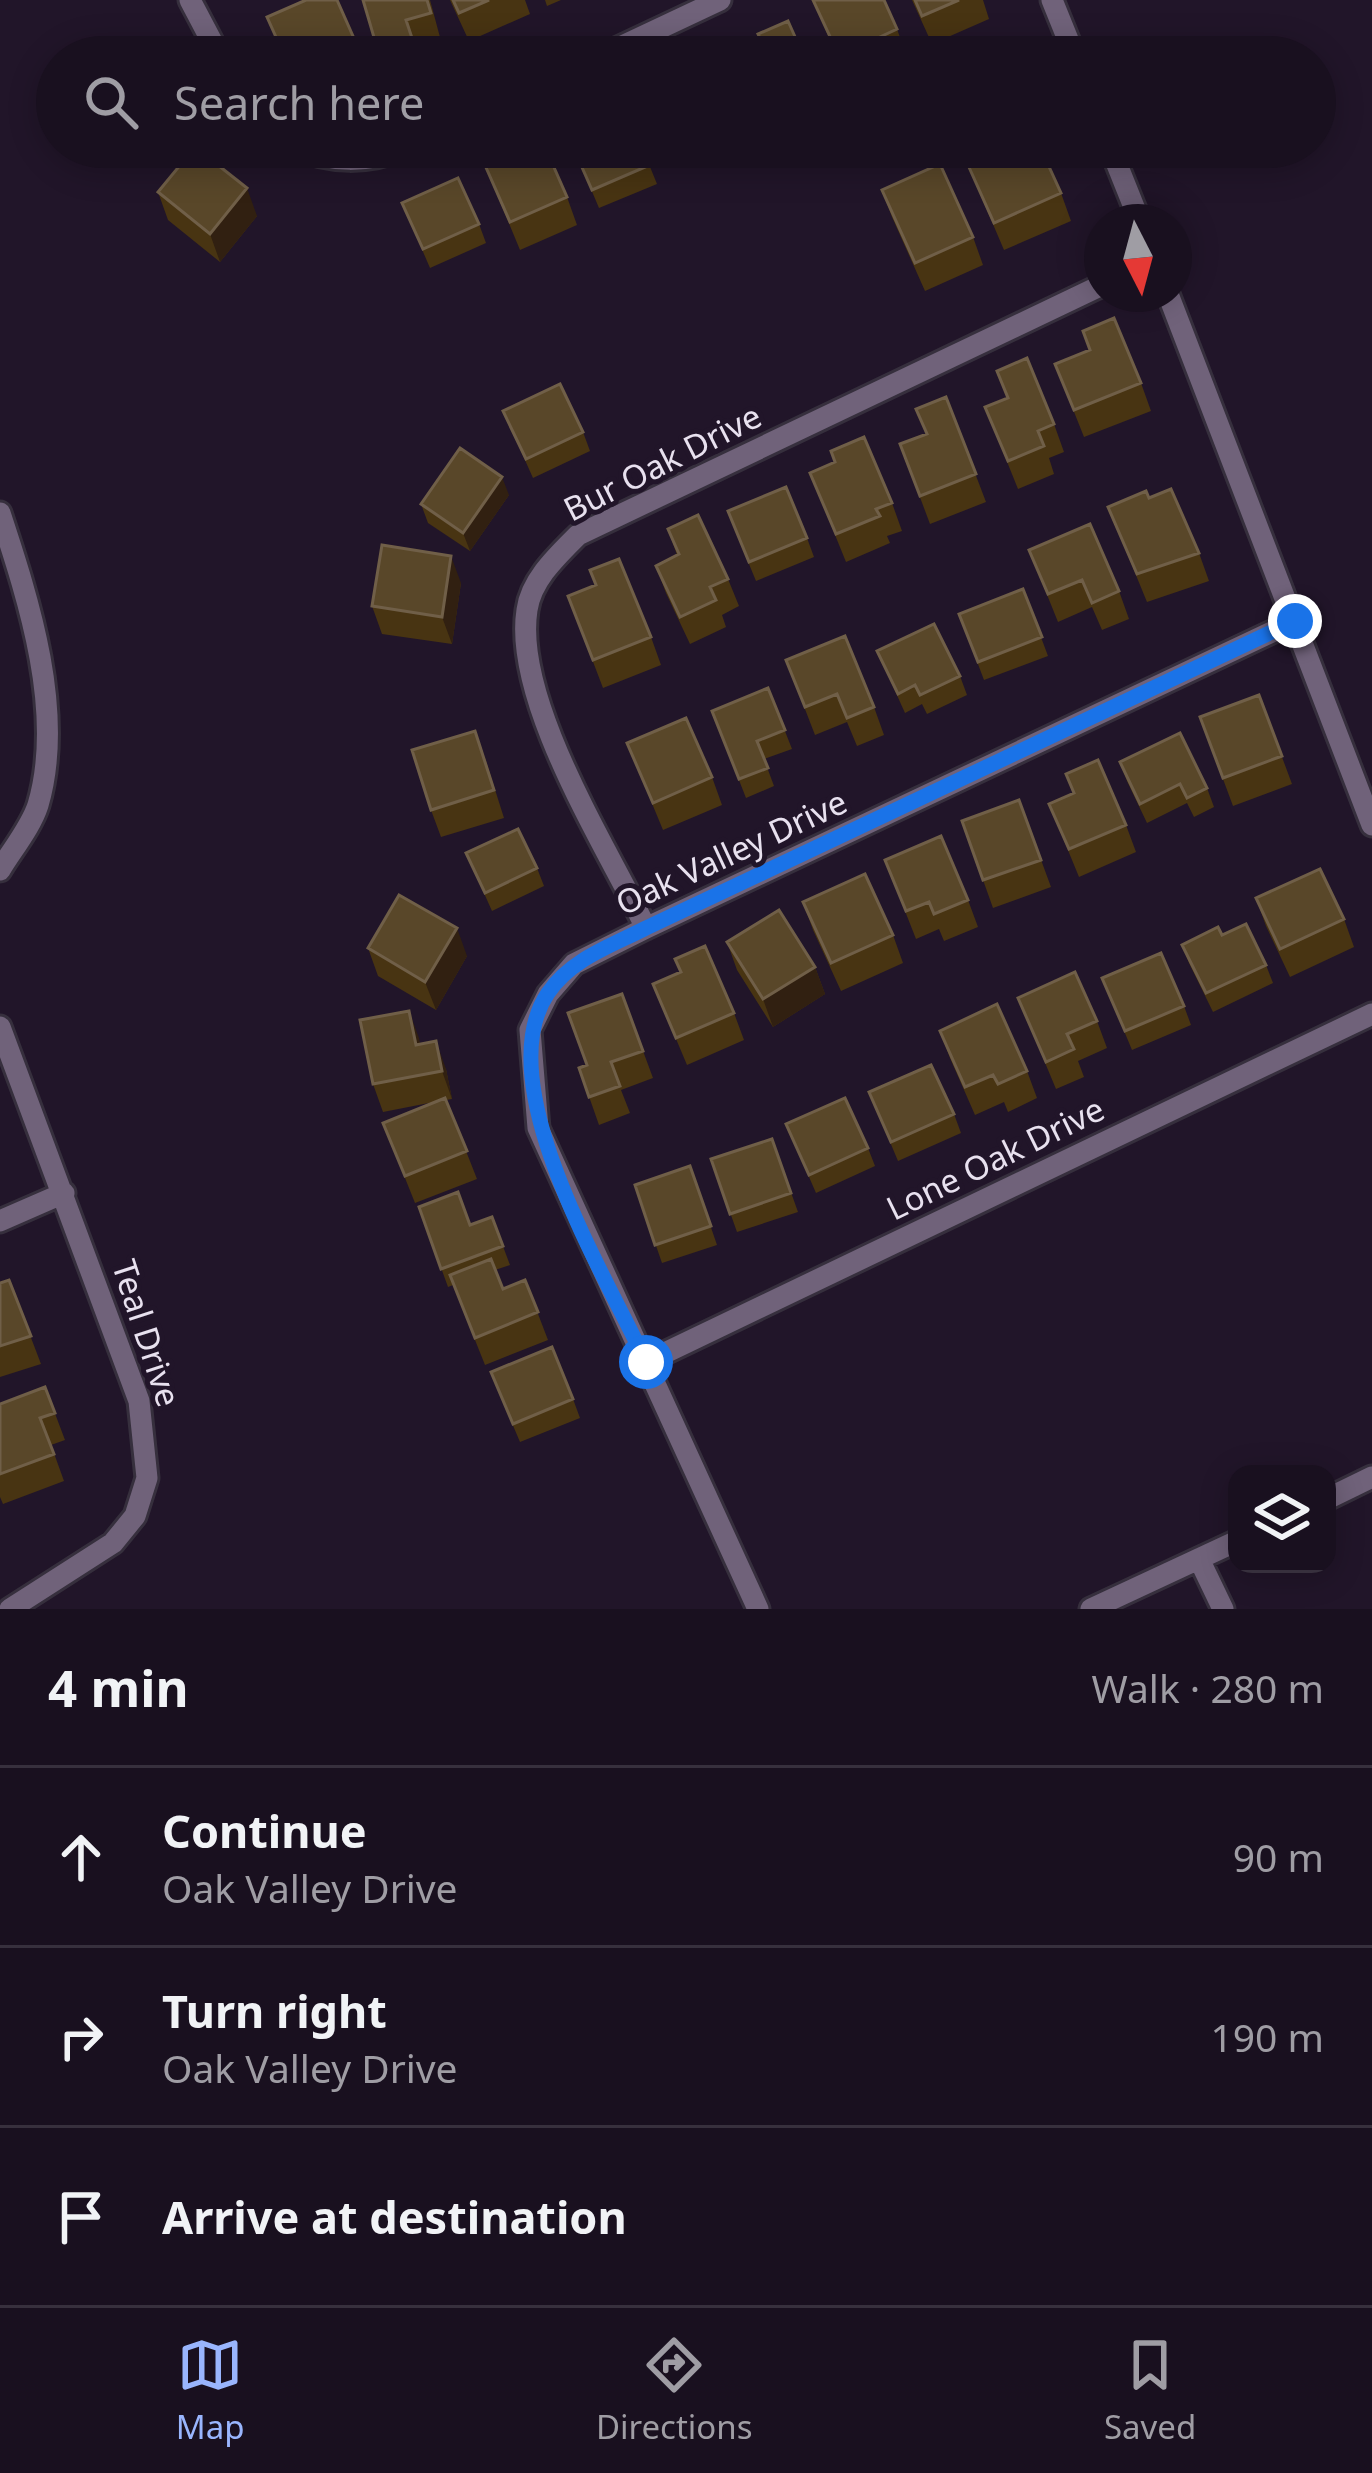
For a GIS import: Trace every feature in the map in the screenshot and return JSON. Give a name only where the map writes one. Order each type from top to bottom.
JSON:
[{"type":"street","points":[[190,0],[209,36]]},
{"type":"street","points":[[644,36],[720,0]]},
{"type":"street","points":[[1052,0],[1067,36]]},
{"type":"street","points":[[1118,168],[1133,204]]},
{"type":"street","name":"Bur Oak Drive","points":[[646,928],[539,709],[525,655],[527,606],[548,564],[578,535],[1084,294]]},
{"type":"street","points":[[1175,312],[1372,825]]},
{"type":"street","points":[[0,513],[43,683],[50,745],[37,810],[0,870]]},
{"type":"street","name":"Oak Valley Drive","points":[[758,1609],[538,1128],[530,1030],[548,994],[574,964],[646,928],[1295,621]]},
{"type":"street","name":"Lone Oak Drive","points":[[646,1362],[1372,1014]]},
{"type":"street","name":"Teal Drive","points":[[0,1027],[139,1401],[147,1478],[135,1516],[112,1543],[10,1609]]},
{"type":"street","points":[[0,1221],[64,1192]]},
{"type":"street","points":[[1336,1495],[1372,1478]]},
{"type":"street","points":[[1091,1609],[1228,1545]]},
{"type":"street","points":[[1199,1559],[1223,1609]]},
{"type":"building","points":[[306,0],[337,0],[353,36],[276,36],[267,17]]},
{"type":"building","points":[[363,0],[427,0],[431,13],[406,20],[411,36],[374,36]]},
{"type":"building","points":[[453,0],[489,0],[459,13]]},
{"type":"building","points":[[813,0],[884,0],[897,29],[882,36],[830,36]]},
{"type":"building","points":[[915,0],[959,0],[922,16]]},
{"type":"building","points":[[788,21],[795,36],[759,36]]},
{"type":"building","points":[[178,168],[222,168],[247,188],[210,234],[158,192]]},
{"type":"building","points":[[486,168],[554,168],[567,197],[510,222]]},
{"type":"building","points":[[582,168],[643,168],[592,190]]},
{"type":"building","points":[[931,168],[942,168],[973,237],[915,263],[882,190]]},
{"type":"building","points":[[969,168],[1050,168],[1061,193],[994,223]]},
{"type":"building","points":[[458,178],[479,224],[423,249],[402,203]]},
{"type":"building","points":[[1114,318],[1141,383],[1074,410],[1055,364],[1090,350],[1083,331]]},
{"type":"building","points":[[1027,358],[1054,424],[1038,431],[1044,446],[1008,461],[985,407],[1008,398],[997,371]]},
{"type":"building","points":[[560,384],[583,432],[526,459],[503,411]]},
{"type":"building","points":[[946,397],[976,474],[920,496],[900,444],[927,434],[916,409]]},
{"type":"building","points":[[864,437],[892,503],[876,509],[880,516],[836,534],[810,473],[835,462],[831,451]]},
{"type":"building","points":[[460,448],[502,477],[463,533],[421,504]]},
{"type":"building","points":[[786,487],[807,538],[749,562],[728,511]]},
{"type":"building","points":[[1171,489],[1199,553],[1137,574],[1108,507],[1146,491],[1149,498]]},
{"type":"building","points":[[698,515],[728,579],[710,587],[716,600],[680,617],[656,566],[679,554],[668,529]]},
{"type":"building","points":[[1090,524],[1119,591],[1092,603],[1082,580],[1048,594],[1029,550]]},
{"type":"building","points":[[382,545],[451,556],[442,617],[372,606]]},
{"type":"building","points":[[619,559],[651,637],[593,660],[568,596],[596,585],[590,570]]},
{"type":"building","points":[[1023,589],[1042,637],[978,662],[959,614]]},
{"type":"building","points":[[934,624],[960,676],[920,695],[915,685],[898,694],[877,651]]},
{"type":"building","points":[[845,636],[874,707],[847,718],[837,694],[805,707],[786,660]]},
{"type":"building","points":[[768,688],[785,730],[757,741],[768,768],[739,779],[712,711]]},
{"type":"building","points":[[1259,695],[1282,756],[1223,778],[1200,717]]},
{"type":"building","points":[[686,718],[712,777],[653,803],[627,743]]},
{"type":"building","points":[[475,731],[494,790],[431,810],[412,750]]},
{"type":"building","points":[[1180,733],[1207,788],[1187,798],[1180,784],[1140,804],[1120,762]]},
{"type":"building","points":[[1098,760],[1126,825],[1069,849],[1049,804],[1074,793],[1066,774]]},
{"type":"building","points":[[1019,800],[1041,860],[983,880],[962,821]]},
{"type":"building","points":[[518,829],[537,868],[485,893],[466,853]]},
{"type":"building","points":[[941,836],[968,900],[934,914],[929,902],[906,911],[885,860]]},
{"type":"building","points":[[1320,869],[1344,919],[1280,949],[1256,898]]},
{"type":"building","points":[[865,874],[893,935],[831,963],[803,902]]},
{"type":"building","points":[[399,895],[457,928],[425,982],[368,948]]},
{"type":"building","points":[[779,910],[815,967],[763,999],[727,942]]},
{"type":"building","points":[[1246,924],[1266,965],[1206,993],[1182,945],[1218,927],[1222,935]]},
{"type":"building","points":[[705,946],[734,1013],[676,1038],[653,984],[681,972],[675,959]]},
{"type":"building","points":[[1161,953],[1184,1006],[1125,1031],[1102,978]]},
{"type":"building","points":[[1075,972],[1097,1021],[1067,1034],[1074,1049],[1046,1062],[1018,998]]},
{"type":"building","points":[[622,994],[643,1051],[611,1062],[620,1086],[589,1097],[579,1068],[587,1065],[568,1013]]},
{"type":"building","points":[[997,1004],[1027,1071],[998,1084],[993,1075],[965,1087],[940,1031]]},
{"type":"building","points":[[409,1011],[416,1045],[436,1041],[442,1071],[373,1084],[360,1020]]},
{"type":"building","points":[[931,1065],[954,1114],[891,1142],[869,1092]]},
{"type":"building","points":[[445,1098],[467,1151],[405,1176],[383,1123]]},
{"type":"building","points":[[845,1098],[868,1148],[809,1175],[786,1124]]},
{"type":"building","points":[[772,1139],[791,1193],[730,1214],[711,1159]]},
{"type":"building","points":[[690,1166],[711,1226],[655,1245],[635,1185]]},
{"type":"building","points":[[458,1192],[470,1225],[492,1217],[503,1246],[441,1269],[419,1207]]},
{"type":"building","points":[[491,1259],[503,1289],[525,1280],[538,1312],[475,1338],[450,1275]]},
{"type":"building","points":[[9,1280],[31,1336],[0,1346],[0,1283]]},
{"type":"building","points":[[552,1347],[573,1399],[513,1424],[491,1372]]},
{"type":"building","points":[[45,1387],[55,1413],[40,1418],[54,1454],[0,1474],[0,1404]]},
{"type":"route","points":[[646,1362],[538,1128],[530,1030],[548,994],[574,964],[1295,621]]}]
